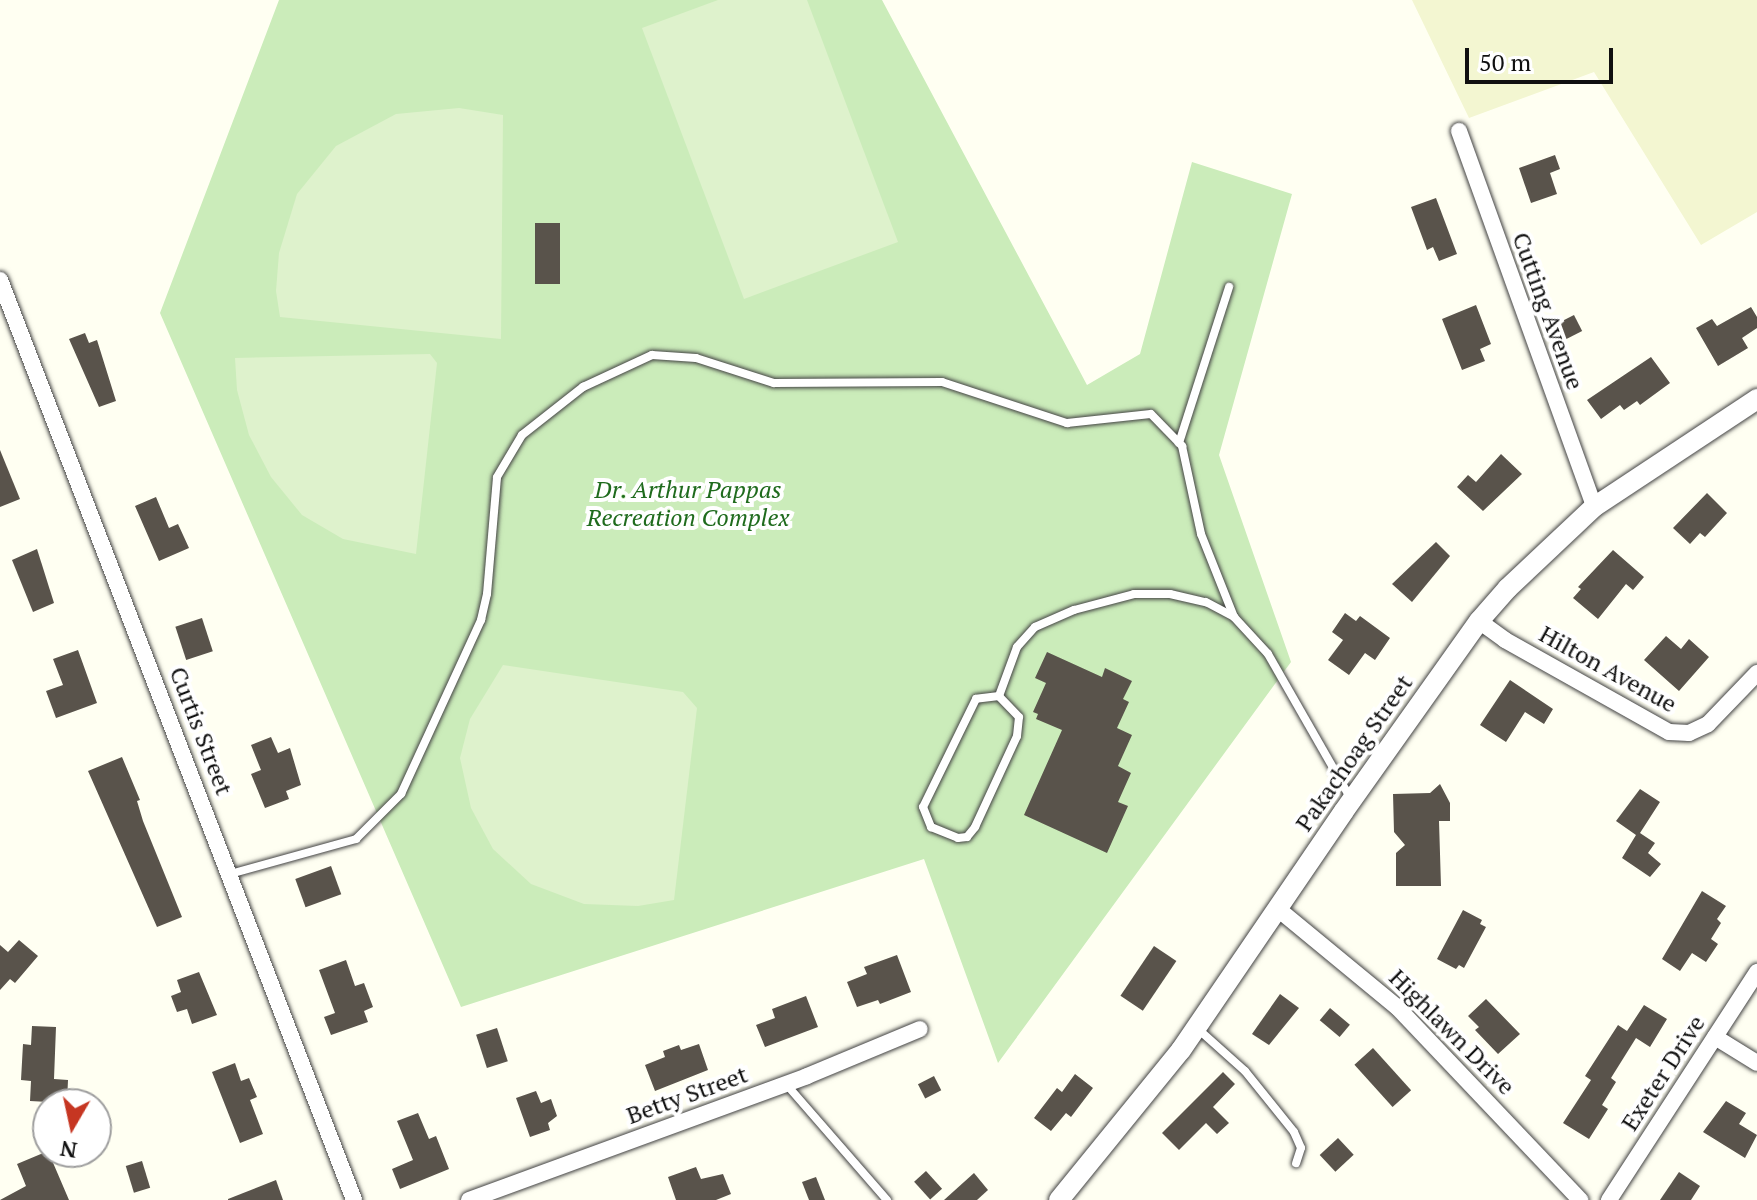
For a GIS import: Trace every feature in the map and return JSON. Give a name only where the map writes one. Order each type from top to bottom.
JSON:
[{"type":"street","name":"Cutting Avenue","points":[[1459,131],[1594,507]]},
{"type":"street","name":"Curtis Street","points":[[0,280],[354,1200]]},
{"type":"street","name":"Pakachoag Street","points":[[1059,1200],[1197,1029],[1352,800],[1479,621],[1508,588],[1594,507],[1757,399]]},
{"type":"street","name":"Hilton Avenue","points":[[1479,621],[1505,640],[1661,728],[1689,733],[1717,716],[1757,673]]},
{"type":"street","name":"Highlawn Drive","points":[[1278,909],[1398,1008],[1580,1200]]},
{"type":"street","name":"Exeter Drive","points":[[1609,1200],[1757,972]]},
{"type":"street","name":"Betty Street","points":[[469,1200],[786,1084],[920,1029]]},
{"type":"street","points":[[1715,1037],[1757,1063]]},
{"type":"lane","points":[[1179,443],[1229,287]]},
{"type":"lane","points":[[230,874],[356,839],[401,794],[481,620],[487,594],[497,477],[522,435],[583,387],[652,355],[696,358],[774,383],[942,382],[1067,423],[1151,414],[1179,443],[1201,534],[1234,617]]},
{"type":"lane","points":[[999,696],[1017,647],[1035,627],[1074,610],[1134,594],[1170,594],[1206,602],[1234,617],[1268,654],[1352,800]]},
{"type":"lane","points":[[999,696],[1019,717],[1017,736],[975,827],[967,837],[958,838],[931,827],[923,807],[976,699],[999,696]]},
{"type":"lane","points":[[1197,1029],[1245,1071],[1294,1132],[1301,1148],[1296,1163]]},
{"type":"lane","points":[[786,1084],[887,1200]]},
{"type":"green space","name":"Dr. Arthur Pappas Recreation Complex","points":[[279,0],[882,0],[1087,385],[1140,354],[1192,162],[1292,194],[1219,455],[1291,662],[998,1063],[924,859],[461,1007],[160,313]]},
{"type":"green space","points":[[718,0],[807,0],[898,242],[744,299],[642,28]]},
{"type":"green space","points":[[1412,0],[1757,0],[1757,212],[1701,245],[1594,72],[1469,118]]},
{"type":"green space","points":[[459,108],[503,115],[501,339],[280,317],[276,291],[279,253],[297,194],[336,146],[396,114]]},
{"type":"green space","points":[[430,354],[437,363],[416,554],[343,539],[302,515],[271,477],[249,435],[237,390],[235,358]]},
{"type":"green space","points":[[503,665],[683,692],[697,708],[674,900],[638,906],[584,904],[531,884],[493,849],[471,808],[460,758],[470,719]]},
{"type":"building","points":[[1555,155],[1560,169],[1550,173],[1557,194],[1531,203],[1519,168]]},
{"type":"building","points":[[1436,198],[1457,254],[1439,261],[1433,247],[1427,250],[1411,207]]},
{"type":"building","points":[[535,223],[560,223],[560,284],[535,284]]},
{"type":"building","points":[[1476,305],[1491,344],[1480,349],[1485,361],[1462,370],[1442,319]]},
{"type":"building","points":[[1751,307],[1757,317],[1757,328],[1742,338],[1748,348],[1718,366],[1696,328],[1712,319],[1717,326]]},
{"type":"building","points":[[1574,315],[1582,331],[1563,341],[1555,325]]},
{"type":"building","points":[[85,333],[89,343],[97,340],[116,401],[99,407],[69,339]]},
{"type":"building","points":[[1651,357],[1670,383],[1640,405],[1637,401],[1624,410],[1620,405],[1601,419],[1587,400]]},
{"type":"building","points":[[0,450],[20,499],[0,507]]},
{"type":"building","points":[[1501,454],[1522,474],[1483,511],[1457,487],[1468,475],[1476,482]]},
{"type":"building","points":[[1707,493],[1727,513],[1705,537],[1700,533],[1690,544],[1673,528]]},
{"type":"building","points":[[156,497],[169,528],[178,524],[189,548],[159,561],[135,506]]},
{"type":"building","points":[[1436,542],[1450,556],[1412,602],[1392,584]]},
{"type":"building","points":[[37,549],[54,603],[33,612],[12,560]]},
{"type":"building","points":[[1613,550],[1644,577],[1633,590],[1626,584],[1598,619],[1573,598],[1581,589],[1578,587]]},
{"type":"building","points":[[1345,613],[1356,621],[1360,616],[1390,638],[1375,660],[1365,653],[1349,675],[1328,660],[1343,640],[1332,632]]},
{"type":"building","points":[[202,618],[213,651],[186,660],[175,627]]},
{"type":"building","points":[[1666,636],[1681,649],[1689,639],[1709,657],[1679,691],[1644,660]]},
{"type":"building","points":[[78,650],[97,703],[56,718],[46,691],[63,685],[53,659]]},
{"type":"building","points":[[1047,652],[1102,677],[1105,668],[1132,681],[1123,699],[1129,702],[1117,728],[1132,735],[1118,766],[1131,773],[1118,802],[1128,806],[1107,853],[1024,815],[1062,730],[1036,719],[1038,714],[1033,712],[1046,683],[1035,678]]},
{"type":"building","points":[[1510,680],[1553,709],[1544,724],[1525,712],[1506,742],[1480,725]]},
{"type":"building","points":[[271,737],[278,753],[290,748],[301,785],[286,791],[289,799],[265,808],[251,774],[261,770],[251,745]]},
{"type":"building","points":[[122,757],[140,800],[137,801],[143,821],[182,917],[157,927],[88,771]]},
{"type":"building","points":[[1440,784],[1450,803],[1450,821],[1439,821],[1441,886],[1396,886],[1396,853],[1405,845],[1394,832],[1393,794],[1430,793]]},
{"type":"building","points":[[1640,789],[1660,802],[1640,833],[1655,843],[1648,853],[1661,864],[1650,877],[1622,858],[1636,835],[1616,821]]},
{"type":"building","points":[[331,866],[341,894],[306,907],[295,879]]},
{"type":"building","points":[[1702,891],[1726,906],[1717,919],[1721,923],[1711,939],[1718,944],[1706,962],[1692,953],[1680,971],[1662,959]]},
{"type":"building","points":[[1463,910],[1482,920],[1480,924],[1486,927],[1464,968],[1459,965],[1456,969],[1437,959]]},
{"type":"building","points":[[19,940],[38,956],[15,983],[10,979],[0,990],[0,945],[8,952]]},
{"type":"building","points":[[1154,946],[1176,961],[1143,1011],[1120,996]]},
{"type":"building","points":[[897,955],[911,992],[880,1004],[878,1000],[857,1007],[847,982],[867,974],[864,967]]},
{"type":"building","points":[[346,960],[355,986],[364,983],[373,1007],[364,1011],[368,1022],[331,1035],[324,1017],[335,1013],[319,970]]},
{"type":"building","points":[[199,972],[217,1015],[192,1024],[187,1009],[177,1012],[171,996],[181,992],[177,980]]},
{"type":"building","points":[[1280,994],[1299,1008],[1269,1045],[1252,1034]]},
{"type":"building","points":[[806,996],[818,1027],[765,1047],[756,1025],[775,1018],[772,1009]]},
{"type":"building","points":[[1486,999],[1520,1034],[1498,1054],[1475,1030],[1479,1027],[1468,1016]]},
{"type":"building","points":[[1644,1005],[1667,1019],[1650,1047],[1636,1038],[1611,1078],[1616,1082],[1602,1105],[1608,1109],[1589,1139],[1563,1123],[1591,1080],[1585,1076],[1618,1025],[1627,1031]]},
{"type":"building","points":[[1330,1008],[1350,1025],[1340,1037],[1320,1020]]},
{"type":"building","points":[[32,1026],[56,1027],[54,1079],[68,1080],[68,1088],[32,1088],[30,1101],[31,1081],[21,1080],[23,1044],[31,1045]]},
{"type":"building","points":[[497,1028],[508,1061],[487,1068],[476,1035]]},
{"type":"building","points":[[699,1044],[708,1070],[655,1091],[645,1065],[665,1057],[663,1051],[679,1045],[681,1050]]},
{"type":"building","points":[[1373,1048],[1411,1090],[1393,1107],[1354,1065]]},
{"type":"building","points":[[235,1063],[241,1081],[249,1078],[257,1097],[250,1100],[263,1134],[240,1143],[212,1072]]},
{"type":"building","points":[[1223,1072],[1235,1084],[1213,1107],[1229,1123],[1217,1134],[1206,1123],[1179,1150],[1162,1133]]},
{"type":"building","points":[[1075,1074],[1093,1088],[1071,1117],[1066,1113],[1051,1131],[1034,1118],[1057,1088],[1062,1092]]},
{"type":"building","points":[[934,1076],[941,1090],[925,1098],[918,1084]]},
{"type":"building","points":[[536,1091],[541,1103],[551,1099],[557,1116],[548,1123],[550,1130],[530,1137],[516,1098]]},
{"type":"building","points":[[1726,1101],[1746,1113],[1739,1124],[1757,1135],[1745,1158],[1703,1132]]},
{"type":"building","points":[[418,1113],[429,1139],[436,1136],[449,1169],[400,1189],[392,1169],[413,1160],[397,1121]]},
{"type":"building","points":[[1338,1138],[1354,1155],[1335,1172],[1320,1155]]},
{"type":"building","points":[[32,1158],[32,1168],[55,1168],[69,1200],[0,1200],[26,1186],[17,1164]]},
{"type":"building","points":[[142,1161],[150,1188],[134,1193],[126,1166]]},
{"type":"building","points":[[696,1167],[701,1179],[723,1174],[731,1194],[716,1200],[676,1200],[668,1177]]},
{"type":"building","points":[[926,1171],[942,1189],[930,1200],[914,1182]]},
{"type":"building","points":[[1679,1172],[1700,1186],[1691,1200],[1660,1200]]},
{"type":"building","points":[[974,1173],[988,1190],[977,1200],[944,1200]]},
{"type":"building","points":[[816,1177],[825,1200],[809,1200],[802,1182]]},
{"type":"building","points":[[276,1180],[283,1200],[228,1200],[228,1199]]}]
